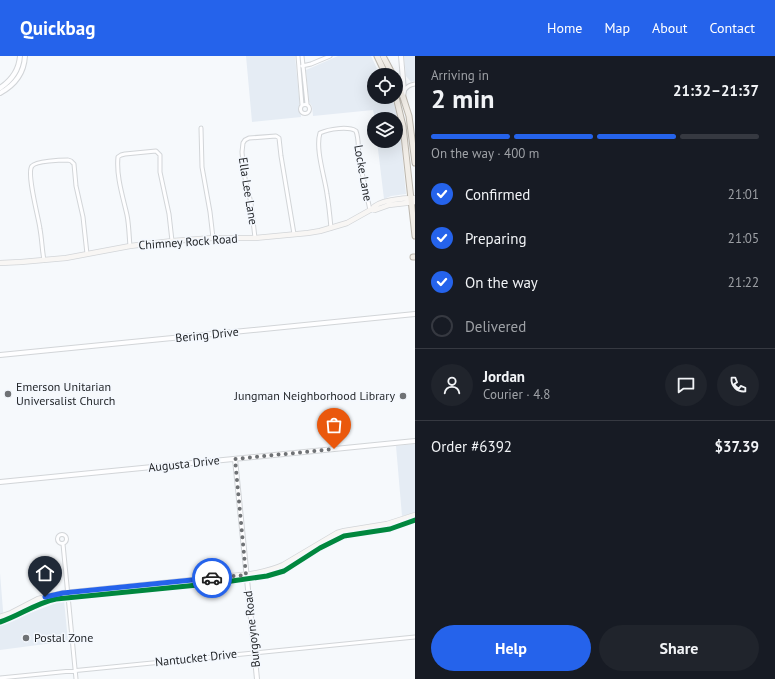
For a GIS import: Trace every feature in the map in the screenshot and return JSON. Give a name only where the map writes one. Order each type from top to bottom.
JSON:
[{"type":"main road","points":[[377,56],[383,68]]},
{"type":"main road","points":[[383,56],[389,68]]},
{"type":"main road","points":[[403,97],[410,123],[415,163]]},
{"type":"main road","points":[[398,104],[404,126],[413,200],[415,236]]},
{"type":"main road","points":[[399,108],[402,108],[410,123]]},
{"type":"main road","name":"Chimney Rock Road","points":[[0,263],[44,260],[130,246],[172,241],[213,238],[255,238],[314,232],[347,222],[371,209],[375,210],[388,203],[413,200]]},
{"type":"main road","points":[[397,524],[415,516]]},
{"type":"main road","points":[[247,577],[275,569],[333,535],[344,531],[350,532],[415,520]]},
{"type":"main road","points":[[0,622],[8,619],[38,599],[45,597],[267,576],[284,571],[320,548],[350,532]]},
{"type":"main road","points":[[293,558],[296,564]]},
{"type":"main road","points":[[0,617],[22,610]]},
{"type":"street","points":[[0,93],[14,76],[20,56]]},
{"type":"street","points":[[0,88],[6,87],[18,79],[24,66],[25,56]]},
{"type":"street","points":[[298,56],[302,105],[301,111],[306,113],[309,112],[310,109],[307,104],[302,56]]},
{"type":"street","points":[[299,66],[311,64],[330,56]]},
{"type":"street","points":[[401,56],[402,68]]},
{"type":"street","points":[[403,78],[405,82],[410,85]]},
{"type":"street","points":[[403,78],[403,97]]},
{"type":"street","points":[[404,91],[405,88],[415,84]]},
{"type":"street","points":[[302,105],[307,104]]},
{"type":"street","points":[[201,128],[202,167],[213,238]]},
{"type":"street","name":"Locke Lane","points":[[331,228],[327,193],[319,153],[320,133],[349,128],[356,131],[358,136],[361,168],[371,209]]},
{"type":"street","name":"Ella Lee Lane","points":[[255,238],[251,203],[244,174],[242,147],[242,143],[249,138],[276,136],[279,138],[294,234]]},
{"type":"street","points":[[130,246],[127,217],[121,192],[118,157],[137,152],[156,151],[160,155],[160,172],[169,214],[172,241]]},
{"type":"street","points":[[44,260],[41,231],[32,193],[30,169],[35,163],[68,160],[74,164],[76,186],[83,217],[87,254]]},
{"type":"street","name":"Bering Drive","points":[[0,355],[415,314]]},
{"type":"street","name":"Augusta Drive","points":[[0,482],[415,441]]},
{"type":"street","name":"Burgoyne Road","points":[[235,459],[257,679]]},
{"type":"street","points":[[63,544],[76,679]]},
{"type":"street","name":"Nantucket Drive","points":[[0,678],[415,636]]},
{"type":"shaded area","points":[[246,56],[295,56],[301,117],[252,122]]},
{"type":"shaded area","points":[[338,56],[371,56],[377,68],[367,68],[367,104],[394,104],[396,112],[373,112],[373,110],[313,116],[312,106],[309,102],[306,70]]},
{"type":"shaded area","points":[[404,56],[415,56],[415,81],[411,82],[406,76]]},
{"type":"shaded area","points":[[378,148],[402,148],[406,194],[391,196],[384,199]]},
{"type":"shaded area","points":[[415,444],[415,513],[402,516],[396,446]]},
{"type":"shaded area","points":[[0,573],[4,623],[64,600],[68,641],[0,650]]},
{"type":"cycle path","points":[[0,622],[41,603],[56,599],[218,583],[267,576],[284,571],[320,548],[344,536],[390,529],[415,520]]},
{"type":"way so far","points":[[212,578],[246,575],[235,459],[334,449]]},
{"type":"place","name":"Emerson Unitarian Universalist Church","points":[[8,394]]},
{"type":"place","name":"Jungman Neighborhood Library","points":[[403,396]]},
{"type":"place","name":"Postal Zone","points":[[26,638]]},
{"type":"route","points":[[45,597],[96,589],[212,578]]}]
